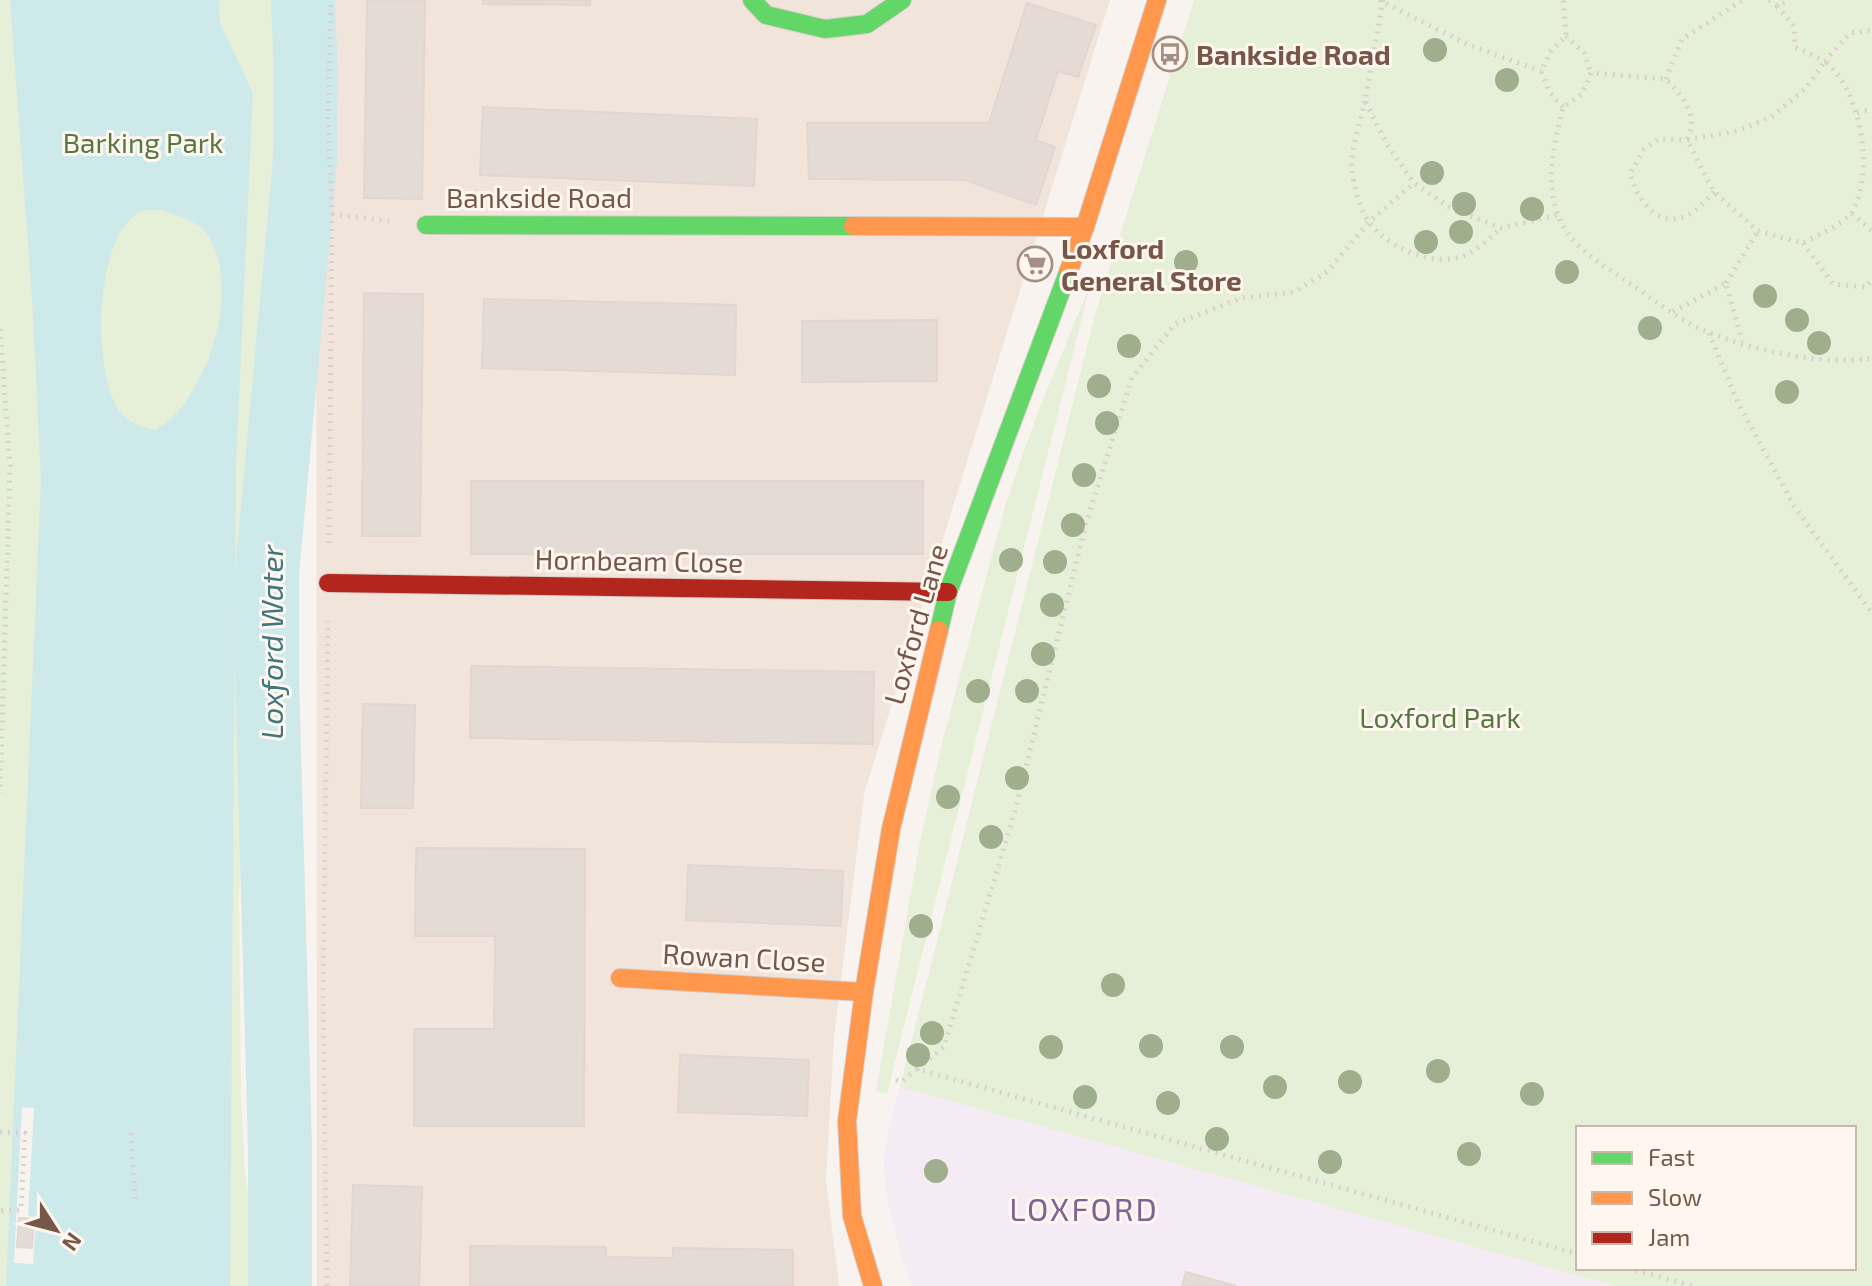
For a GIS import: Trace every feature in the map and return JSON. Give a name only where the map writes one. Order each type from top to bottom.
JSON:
[{"type":"street","points":[[752,0],[766,15],[825,29],[867,24],[902,0]]},
{"type":"street","name":"Loxford Lane","points":[[873,1286],[852,1216],[847,1121],[864,992],[891,829],[948,592],[1085,227],[1157,0]]},
{"type":"street","name":"Bankside Road","points":[[426,225],[1085,227]]},
{"type":"street","name":"Hornbeam Close","points":[[328,583],[948,592]]},
{"type":"street","name":"Rowan Close","points":[[620,978],[864,992]]},
{"type":"path","points":[[327,1286],[323,993],[332,214],[328,122],[331,0]]},
{"type":"path","points":[[1563,0],[1566,36],[1584,53],[1591,73],[1582,94],[1563,107],[1550,165],[1552,193],[1566,233],[1587,254],[1709,333],[1804,359],[1855,361],[1872,358]]},
{"type":"path","points":[[1666,79],[1682,39],[1743,0]]},
{"type":"path","points":[[1769,0],[1794,26],[1795,47],[1825,61],[1836,70],[1857,113],[1868,168],[1852,213],[1803,243]]},
{"type":"path","points":[[1777,6],[1789,0]]},
{"type":"path","points":[[1558,215],[1501,228],[1472,252],[1451,259],[1424,258],[1396,245],[1369,222],[1360,205],[1351,166],[1382,1],[1469,45],[1541,71],[1550,93],[1563,107]]},
{"type":"path","points":[[1714,192],[1690,214],[1670,219],[1652,213],[1636,195],[1630,174],[1644,149],[1659,139],[1687,140],[1737,131],[1771,117],[1806,88],[1850,33],[1872,30]]},
{"type":"path","points":[[1541,71],[1551,51],[1566,36]]},
{"type":"path","points":[[1591,73],[1666,79],[1689,105],[1690,132],[1687,140],[1714,192],[1758,231],[1803,243],[1833,284],[1866,287],[1872,279]]},
{"type":"path","points":[[1365,101],[1388,146],[1414,183],[1452,209],[1501,228]]},
{"type":"path","points":[[1857,113],[1872,109]]},
{"type":"path","points":[[896,1080],[901,1082],[944,1047],[1015,811],[1086,523],[1132,378],[1175,324],[1241,298],[1294,292],[1327,272],[1369,222],[1414,183]]},
{"type":"path","points":[[1852,213],[1872,231]]},
{"type":"path","points":[[332,214],[426,225]]},
{"type":"path","points":[[1673,312],[1726,283],[1758,231]]},
{"type":"path","points":[[1726,283],[1742,342]]},
{"type":"path","points":[[0,329],[10,466],[0,793]]},
{"type":"path","points":[[1709,333],[1739,405],[1794,506],[1872,613]]},
{"type":"path","points":[[0,466],[10,466]]},
{"type":"path","points":[[917,1069],[1576,1253]]},
{"type":"path","points":[[0,1132],[25,1133],[21,1210],[0,1211]]},
{"type":"path","points":[[131,1133],[135,1199]]},
{"type":"path","points":[[1635,1270],[1692,1286]]},
{"type":"shaded area","points":[[316,0],[1110,0],[864,794],[834,1037],[826,1181],[839,1286],[317,1286]]},
{"type":"shaded area","points":[[900,1087],[1615,1286],[912,1286],[885,1190],[884,1161],[888,1130]]},
{"type":"green space","name":"Barking Park","points":[[0,0],[273,0],[275,23],[287,48],[288,101],[278,227],[250,494],[239,902],[245,1172],[262,1286],[0,1286]]},
{"type":"green space","name":"Loxford Park","points":[[1194,0],[1872,0],[1872,1286],[1615,1286],[900,1087],[1097,308]]},
{"type":"green space","points":[[1090,285],[887,1094],[876,1091],[919,847],[941,747],[1005,506],[1036,417]]},
{"type":"water","name":"Barking Park","points":[[10,0],[219,0],[220,23],[253,93],[236,464],[230,1286],[6,1286],[41,480],[32,298]],"holes":[[[145,210],[162,210],[191,221],[205,232],[217,253],[222,279],[221,308],[205,367],[175,415],[156,430],[131,421],[123,415],[112,397],[105,372],[102,307],[114,246],[126,224]]]},
{"type":"pier","points":[[22,1107],[34,1108],[28,1216],[36,1217],[33,1264],[14,1263]]},
{"type":"building","points":[[367,0],[425,0],[422,199],[364,198]]},
{"type":"building","points":[[483,0],[590,0],[590,5],[483,4]]},
{"type":"building","points":[[1027,3],[1096,25],[1078,77],[1058,71],[1036,140],[1055,147],[1036,205],[965,180],[809,179],[807,123],[989,123]]},
{"type":"building","points":[[483,107],[757,119],[754,186],[480,175]]},
{"type":"building","points":[[364,293],[423,294],[420,536],[362,536]]},
{"type":"building","points":[[484,299],[736,305],[735,375],[482,368]]},
{"type":"building","points":[[937,320],[937,381],[802,382],[802,321]]},
{"type":"building","points":[[471,481],[923,481],[923,554],[471,554]]},
{"type":"building","points":[[471,666],[874,672],[873,744],[470,738]]},
{"type":"building","points":[[363,704],[415,705],[413,808],[361,808]]},
{"type":"building","points":[[416,848],[585,849],[584,1126],[414,1126],[414,1029],[494,1029],[495,936],[415,936]]},
{"type":"building","points":[[688,865],[843,871],[841,926],[686,920]]},
{"type":"building","points":[[680,1055],[809,1060],[807,1116],[678,1112]]},
{"type":"building","points":[[353,1185],[422,1187],[419,1286],[350,1286]]},
{"type":"building","points":[[19,1218],[34,1219],[32,1248],[17,1247]]},
{"type":"building","points":[[470,1246],[606,1247],[606,1257],[673,1258],[673,1248],[793,1250],[793,1286],[470,1286]]},
{"type":"building","points":[[1186,1272],[1236,1286],[1182,1286]]},
{"type":"waterway","name":"Loxford Water","points":[[280,1286],[280,1146],[267,574],[305,160],[303,0]]},
{"type":"traffic: fast","points":[[752,0],[766,15],[825,29],[867,24],[902,0]]},
{"type":"traffic: fast","points":[[426,225],[853,226]]},
{"type":"traffic: fast","points":[[939,630],[948,592],[1069,270]]},
{"type":"traffic: slow","points":[[1069,270],[1157,0]]},
{"type":"traffic: slow","points":[[853,226],[1085,227]]},
{"type":"traffic: slow","points":[[873,1286],[852,1216],[847,1121],[864,992],[891,829],[939,630]]},
{"type":"traffic: slow","points":[[620,978],[864,992]]},
{"type":"traffic: jam","points":[[328,583],[948,592]]},
{"type":"place","name":"Bankside Road","points":[[1170,54]]},
{"type":"place","name":"Loxford General Store","points":[[1035,264]]},
{"type":"district","name":"LOXFORD","points":[[1084,1208]]}]
